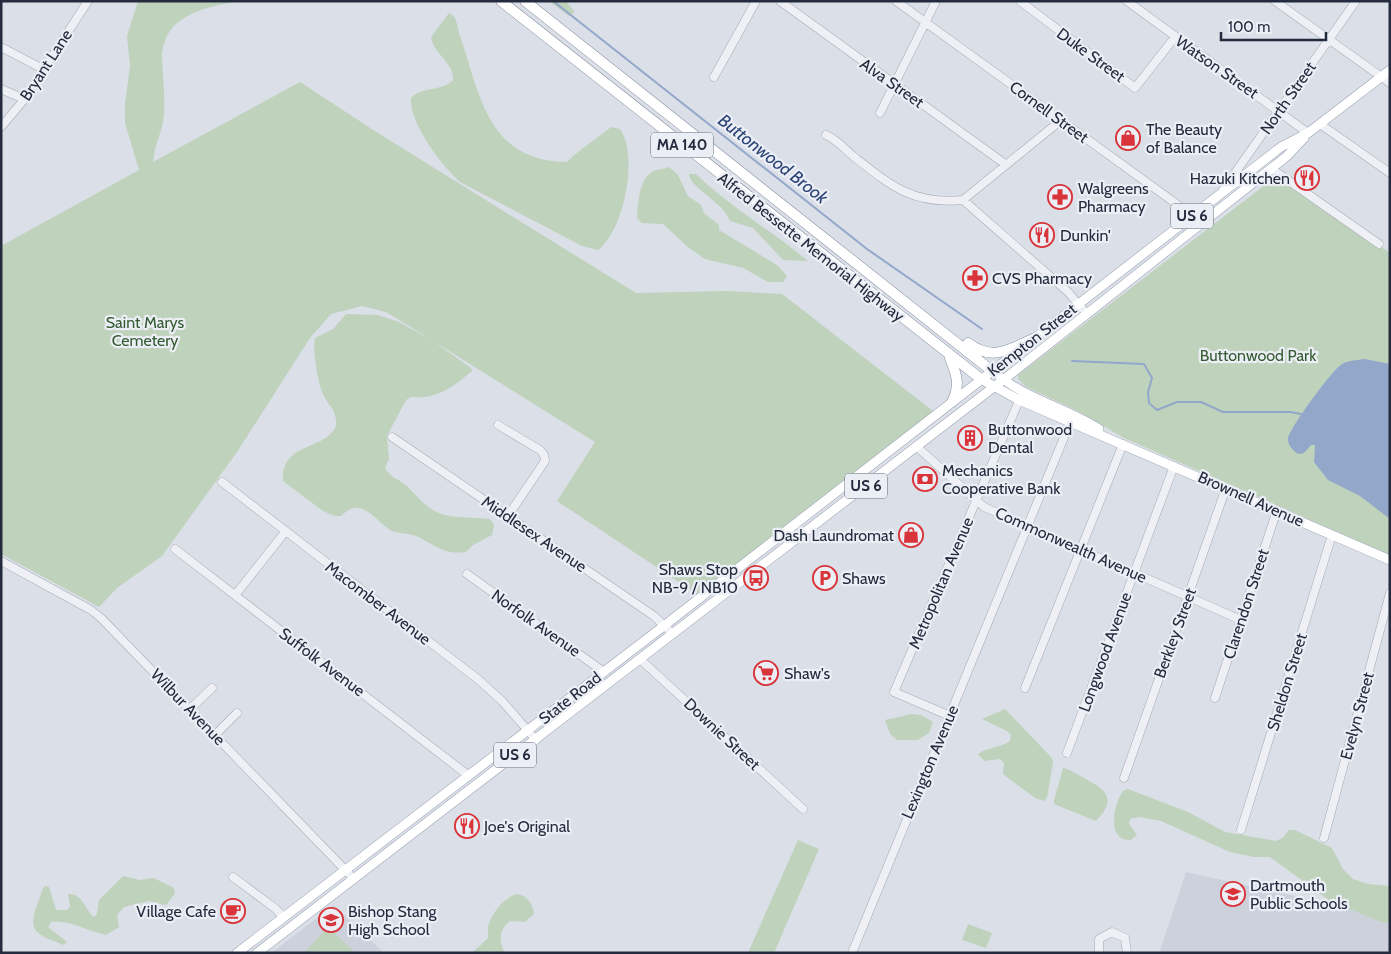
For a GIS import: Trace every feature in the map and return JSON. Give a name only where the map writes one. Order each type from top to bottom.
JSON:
[{"type":"highway","name":"Alfred Bessette Memorial Highway","points":[[501,1],[949,357],[981,379]]},
{"type":"highway","name":"Alfred Bessette Memorial Highway","points":[[525,1],[992,371]]},
{"type":"highway","points":[[902,299],[941,322],[981,352],[1004,353],[1035,338]]},
{"type":"highway","points":[[949,357],[958,379],[952,402]]},
{"type":"main road","name":"Kempton Street","points":[[807,515],[1281,147],[1308,133],[1390,70]]},
{"type":"main road","name":"Kempton Street","points":[[815,525],[1272,169],[1308,133]]},
{"type":"main road","points":[[1247,174],[1254,182]]},
{"type":"main road","name":"Brownell Avenue","points":[[992,371],[1021,395]]},
{"type":"main road","name":"Brownell Avenue","points":[[981,379],[1072,418],[1123,444],[1390,560]]},
{"type":"main road","points":[[807,515],[815,525]]},
{"type":"main road","name":"State Road","points":[[237,953],[807,515]]},
{"type":"main road","name":"State Road","points":[[257,953],[815,525]]},
{"type":"street","name":"Bryant Lane","points":[[1,127],[24,99],[88,1]]},
{"type":"street","points":[[714,78],[756,1]]},
{"type":"street","name":"Alva Street","points":[[780,1],[1005,164]]},
{"type":"street","name":"Cornell Street","points":[[896,1],[1178,205],[1198,227]]},
{"type":"street","points":[[880,113],[936,1]]},
{"type":"street","name":"Duke Street","points":[[1020,1],[1135,88],[1175,37]]},
{"type":"street","name":"Watson Street","points":[[1127,1],[1308,133]]},
{"type":"street","points":[[1275,1],[1390,83]]},
{"type":"street","name":"North Street","points":[[1219,195],[1356,1]]},
{"type":"street","points":[[1,47],[43,69]]},
{"type":"street","points":[[1,89],[24,99]]},
{"type":"street","points":[[826,135],[879,176],[908,193],[936,202],[963,200],[1060,120]]},
{"type":"street","points":[[1320,124],[1390,173]]},
{"type":"street","points":[[1272,169],[1379,244]]},
{"type":"street","points":[[963,200],[1079,304],[1087,314]]},
{"type":"street","name":"Metropolitan Avenue","points":[[950,716],[894,692],[1021,395]]},
{"type":"street","name":"Lexington Avenue","points":[[852,953],[1072,418]]},
{"type":"street","points":[[498,425],[540,450],[544,455],[545,461],[508,516]]},
{"type":"street","name":"Middlesex Avenue","points":[[392,437],[665,625],[673,634]]},
{"type":"street","points":[[1025,688],[1123,444]]},
{"type":"street","name":"Commonwealth Avenue","points":[[916,446],[984,507],[1241,620]]},
{"type":"street","name":"Longwood Avenue","points":[[1067,753],[1174,466]]},
{"type":"street","name":"Macomber Avenue","points":[[222,482],[479,680],[536,740]]},
{"type":"street","name":"Berkley Street","points":[[1124,778],[1226,488]]},
{"type":"street","name":"Clarendon Street","points":[[1215,698],[1277,510]]},
{"type":"street","points":[[236,594],[285,532]]},
{"type":"street","name":"Sheldon Street","points":[[1241,830],[1332,535]]},
{"type":"street","name":"Suffolk Avenue","points":[[174,549],[236,594],[469,776]]},
{"type":"street","name":"Wilbur Avenue","points":[[1,561],[91,610],[190,709],[354,880]]},
{"type":"street","name":"Norfolk Avenue","points":[[467,574],[604,672]]},
{"type":"street","name":"Evelyn Street","points":[[1324,838],[1390,593]]},
{"type":"street","name":"Downie Street","points":[[640,660],[803,809]]},
{"type":"street","points":[[190,709],[212,688]]},
{"type":"street","points":[[215,735],[237,713]]},
{"type":"street","points":[[233,877],[284,917]]},
{"type":"street","points":[[1099,953],[1100,939],[1112,932],[1122,934],[1125,938],[1128,943],[1127,953]]},
{"type":"shaded area","name":"Dartmouth Public Schools","points":[[1186,872],[1390,917],[1390,953],[1159,953]]},
{"type":"shaded area","name":"Bishop Stang High School","points":[[334,905],[384,953],[271,953]]},
{"type":"green space","name":"Saint Marys Cemetery","points":[[138,1],[239,1],[213,7],[188,16],[177,23],[169,32],[164,45],[162,60],[164,114],[153,162],[300,82],[381,135],[636,293],[728,291],[782,294],[933,411],[697,594],[557,501],[595,442],[433,341],[471,368],[472,371],[444,391],[428,396],[411,397],[406,400],[387,436],[389,459],[385,468],[425,504],[439,513],[458,517],[490,519],[494,525],[492,535],[473,545],[466,552],[445,551],[416,536],[390,530],[373,516],[359,508],[352,508],[341,516],[335,516],[323,511],[283,481],[284,468],[289,459],[296,453],[323,440],[331,434],[336,426],[334,412],[325,399],[319,382],[315,357],[315,338],[333,329],[346,314],[378,315],[399,322],[432,340],[386,312],[362,306],[331,314],[310,338],[237,452],[162,556],[117,588],[99,607],[1,554],[1,246],[139,170],[125,123],[125,104],[130,66],[127,36]]},
{"type":"green space","points":[[549,1],[566,1],[575,12],[569,16]]},
{"type":"green space","points":[[449,13],[454,16],[456,21],[473,78],[491,120],[503,137],[519,150],[540,159],[567,162],[611,127],[620,129],[626,141],[628,156],[626,192],[615,226],[607,240],[598,250],[582,246],[460,182],[444,166],[428,143],[415,119],[411,98],[421,92],[448,84],[453,80],[450,68],[436,49],[431,37]]},
{"type":"green space","points":[[669,167],[678,175],[688,196],[701,205],[704,213],[719,225],[719,230],[777,265],[787,276],[783,282],[768,282],[743,268],[705,259],[689,248],[663,224],[642,223],[637,218],[640,192],[644,180],[652,172]]},
{"type":"green space","points":[[689,174],[696,174],[723,197],[808,261],[783,260],[753,228],[730,221],[721,207],[694,184]]},
{"type":"green space","name":"Buttonwood Park","points":[[1279,174],[1390,253],[1390,555],[1124,438],[1076,410],[1026,387],[1018,379],[1018,375]]},
{"type":"green space","points":[[1005,709],[1051,757],[1053,762],[1047,798],[1044,801],[1035,798],[1003,774],[1004,763],[1000,759],[984,761],[978,754],[1010,741],[1011,735],[1007,731],[982,719]]},
{"type":"green space","points":[[912,714],[921,715],[933,722],[929,733],[918,740],[897,740],[890,734],[885,720]]},
{"type":"green space","points":[[1063,768],[1092,782],[1106,795],[1108,800],[1106,806],[1096,821],[1054,804]]},
{"type":"green space","points":[[1128,789],[1188,812],[1225,832],[1276,841],[1284,837],[1289,830],[1295,830],[1332,848],[1343,869],[1353,879],[1368,884],[1390,886],[1390,923],[1381,922],[1330,901],[1270,857],[1254,857],[1230,852],[1161,821],[1139,817],[1130,819],[1129,824],[1137,835],[1131,840],[1123,839],[1118,835],[1114,820],[1120,795],[1124,790]]},
{"type":"green space","points":[[798,840],[819,849],[774,953],[748,953]]},
{"type":"green space","points":[[123,876],[140,880],[154,878],[174,888],[175,893],[167,904],[164,905],[149,901],[124,907],[117,915],[119,927],[106,935],[64,922],[51,922],[48,927],[67,942],[64,945],[46,938],[36,930],[33,919],[45,886],[49,887],[56,910],[67,910],[70,906],[68,894],[73,894],[80,899],[94,917],[97,914],[99,900]]},
{"type":"green space","points":[[518,894],[529,901],[534,914],[525,922],[510,921],[506,924],[501,936],[501,944],[505,953],[472,953],[488,938],[488,926],[496,911],[508,898]]},
{"type":"green space","points":[[968,924],[992,933],[986,948],[962,940]]},
{"type":"green space","points":[[328,927],[356,953],[304,953]]},
{"type":"water","points":[[1365,359],[1390,364],[1390,519],[1360,496],[1328,480],[1314,462],[1315,445],[1311,445],[1304,453],[1298,454],[1291,448],[1288,441],[1290,433],[1303,413],[1337,368],[1354,360]]},
{"type":"waterway","name":"Buttonwood Brook","points":[[553,1],[867,249],[982,329]]},
{"type":"waterway","name":"Buttonwood Brook","points":[[1072,361],[1144,364],[1152,378],[1148,392],[1149,403],[1157,410],[1177,402],[1201,402],[1223,412],[1291,412],[1305,415]]},
{"type":"place","name":"The Beauty of Balance","points":[[1128,138]]},
{"type":"place","name":"Hazuki Kitchen","points":[[1307,178]]},
{"type":"place","name":"Walgreens Pharmacy","points":[[1060,197]]},
{"type":"place","name":"Dunkin'","points":[[1042,235]]},
{"type":"place","name":"CVS Pharmacy","points":[[975,278]]},
{"type":"place","name":"Buttonwood Dental","points":[[970,438]]},
{"type":"place","name":"Mechanics Cooperative Bank","points":[[925,479]]},
{"type":"place","name":"Dash Laundromat","points":[[911,535]]},
{"type":"place","name":"Shaws Stop NB-9 / NB10","points":[[756,578]]},
{"type":"place","name":"Shaws","points":[[825,578]]},
{"type":"place","name":"Shaw's","points":[[766,673]]},
{"type":"place","name":"Joe's Original","points":[[467,826]]},
{"type":"place","name":"Dartmouth Public Schools","points":[[1233,894]]},
{"type":"place","name":"Village Cafe","points":[[233,911]]},
{"type":"place","name":"Bishop Stang High School","points":[[331,920]]}]
